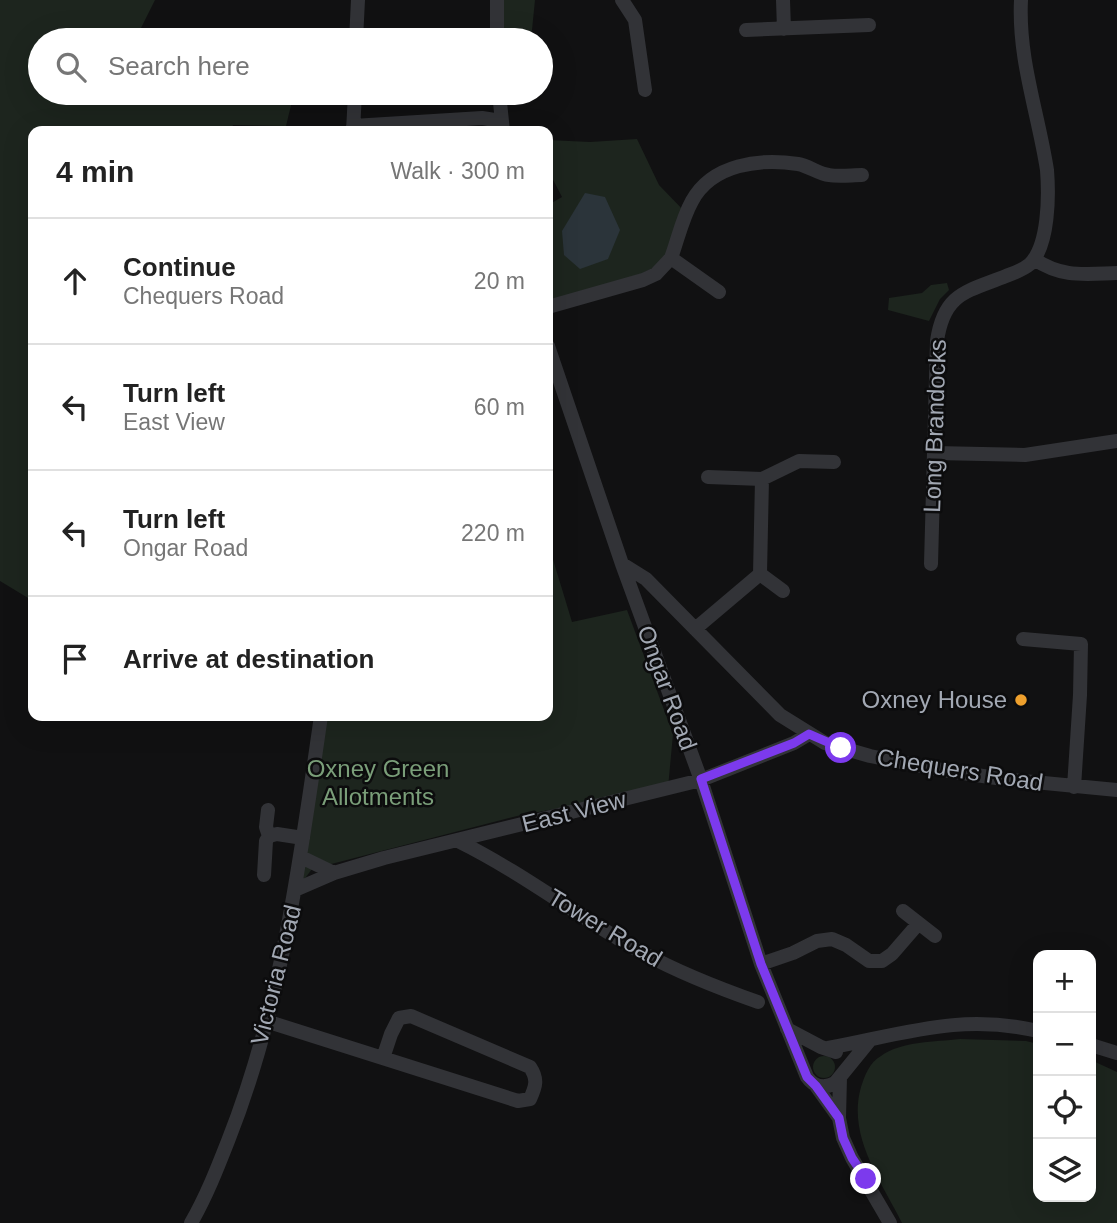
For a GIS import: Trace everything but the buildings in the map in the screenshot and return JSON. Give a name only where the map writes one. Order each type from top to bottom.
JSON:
[{"type":"street","points":[[357,28],[358,0]]},
{"type":"street","points":[[497,0],[497,28]]},
{"type":"street","points":[[622,0],[635,20],[645,90]]},
{"type":"street","points":[[783,0],[784,29]]},
{"type":"street","points":[[1021,0],[1020,26],[1025,71],[1045,154],[1048,186],[1041,244],[1034,259],[1067,274],[1117,273]]},
{"type":"street","points":[[746,30],[869,25]]},
{"type":"street","points":[[353,126],[354,105]]},
{"type":"street","points":[[498,126],[499,105]]},
{"type":"street","points":[[388,126],[482,118],[495,126]]},
{"type":"street","points":[[553,306],[656,274],[671,258],[696,194],[719,174],[737,166],[753,163],[799,164],[828,175],[862,175]]},
{"type":"street","points":[[671,258],[719,292]]},
{"type":"street","name":"Long Brandocks","points":[[931,564],[937,341],[943,314],[951,303],[966,292],[1021,270],[1034,259]]},
{"type":"street","name":"Ongar Road","points":[[553,361],[622,565],[701,779],[761,964],[805,1073],[839,1118]]},
{"type":"street","points":[[935,453],[1024,456],[1117,441]]},
{"type":"street","points":[[708,477],[762,479],[799,461],[834,462]]},
{"type":"street","points":[[695,629],[760,574],[762,479]]},
{"type":"street","name":"Chequers Road","points":[[622,565],[646,579],[780,715],[809,734],[841,748],[901,764],[1074,787],[1117,790]]},
{"type":"street","points":[[760,574],[783,591]]},
{"type":"street","points":[[1023,639],[1081,644],[1074,787]]},
{"type":"street","name":"Victoria Road","points":[[191,1223],[204,1201],[244,1101],[266,1021],[297,889],[320,721]]},
{"type":"street","name":"East View","points":[[297,889],[334,873],[384,858],[701,779],[794,743],[809,734]]},
{"type":"street","points":[[264,875],[266,841],[269,836],[268,810]]},
{"type":"street","points":[[269,836],[303,838]]},
{"type":"street","name":"Tower Road","points":[[458,841],[495,860],[642,953],[702,983],[758,1002]]},
{"type":"street","points":[[301,857],[334,873]]},
{"type":"street","points":[[903,911],[935,936]]},
{"type":"street","points":[[761,964],[817,941],[832,939],[869,961],[882,961],[892,954],[918,924]]},
{"type":"street","points":[[266,1021],[518,1101],[530,1099],[536,1087],[536,1075],[530,1067],[411,1016],[399,1018],[383,1058]]},
{"type":"street","points":[[805,1073],[804,1062],[807,1056],[825,1048],[950,1024],[984,1023],[1033,1030]]},
{"type":"street","points":[[787,1029],[840,1056],[841,1075]]},
{"type":"street","points":[[816,1086],[829,1086],[870,1040]]},
{"type":"street","points":[[1096,1047],[1117,1053]]},
{"type":"street","name":"Ongar Road","points":[[841,1075],[839,1118],[843,1138],[890,1223]]},
{"type":"green space","points":[[0,0],[155,0],[141,28],[28,28],[28,105],[291,105],[286,126],[28,126],[28,598],[0,581]]},
{"type":"green space","points":[[497,0],[535,0],[532,28],[498,28]]},
{"type":"green space","points":[[637,139],[659,185],[687,214],[660,265],[638,275],[553,301],[553,202],[562,197],[553,180],[553,140],[590,142]]},
{"type":"green space","points":[[947,283],[949,290],[940,299],[929,321],[888,310],[889,298],[922,293],[931,285]]},
{"type":"green space","name":"Oxney Green Allotments","points":[[553,559],[572,622],[627,610],[673,734],[668,788],[517,816],[312,869],[297,889],[320,721],[553,721]]},
{"type":"green space","points":[[960,1039],[1033,1043],[1033,1202],[1096,1202],[1096,1062],[1117,1072],[1117,1223],[902,1223],[868,1158],[862,1140],[858,1105],[861,1087],[870,1066],[889,1051],[919,1043]]},
{"type":"green space","points":[[824,1056],[832,1059],[835,1067],[832,1075],[824,1078],[816,1075],[813,1067],[816,1059]]},
{"type":"shaded area","points":[[585,193],[605,197],[620,230],[608,259],[580,269],[564,255],[562,231]]},
{"type":"place","name":"Oxney House","points":[[1021,700]]},
{"type":"route","points":[[841,748],[809,734],[794,743],[701,779],[774,1000],[807,1077],[839,1118],[843,1138],[866,1179]]}]
